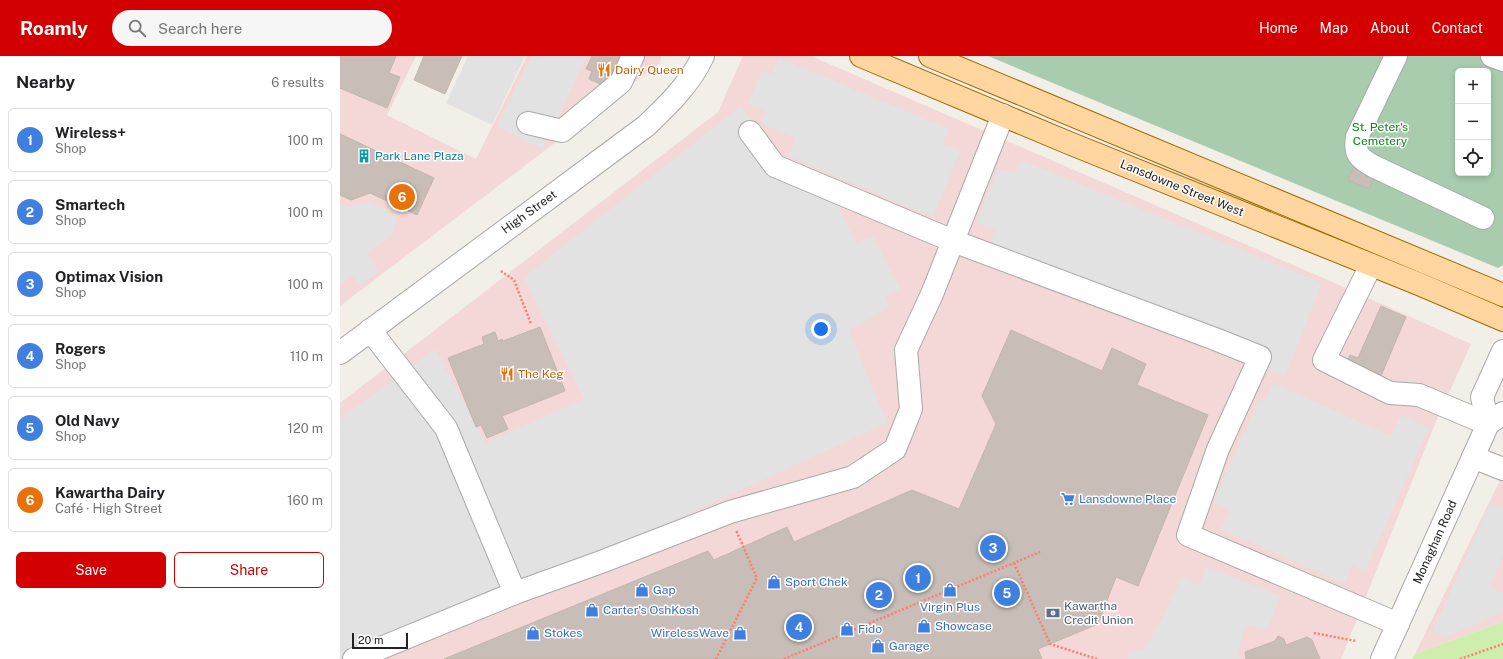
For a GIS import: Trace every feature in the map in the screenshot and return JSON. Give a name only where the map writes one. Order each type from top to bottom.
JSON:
[{"type":"main road","name":"Lansdowne Street West","points":[[861,56],[1371,264],[1503,320]]},
{"type":"main road","name":"Lansdowne Street West","points":[[930,56],[1503,294]]},
{"type":"street","points":[[528,123],[562,130],[621,82],[633,56]]},
{"type":"street","name":"High Street","points":[[340,352],[646,126],[677,96],[703,56]]},
{"type":"street","points":[[1396,56],[1358,137],[1356,149],[1358,154],[1363,160],[1373,166],[1483,218]]},
{"type":"street","points":[[1492,56],[1503,60]]},
{"type":"street","points":[[354,659],[515,593],[608,560],[730,512],[853,477],[895,449],[911,409],[906,350],[932,294],[1003,115]]},
{"type":"street","points":[[750,132],[775,166],[953,241],[1260,357],[1218,449],[1188,535],[1398,624]]},
{"type":"street","points":[[1371,264],[1324,360],[1390,394],[1419,394],[1495,419]]},
{"type":"street","points":[[370,330],[446,428],[515,593]]},
{"type":"street","points":[[1495,419],[1482,397],[1503,351]]},
{"type":"street","name":"Monaghan Road","points":[[1382,659],[1473,457],[1495,419]]},
{"type":"street","points":[[1473,457],[1503,469]]},
{"type":"path","points":[[501,271],[514,280],[531,324]]},
{"type":"path","points":[[716,659],[757,578],[730,512]]},
{"type":"path","points":[[784,659],[831,638],[1040,552]]},
{"type":"path","points":[[1014,563],[1050,644],[1097,659]]},
{"type":"path","points":[[1314,633],[1356,641]]},
{"type":"path","points":[[1460,659],[1503,644]]},
{"type":"shaded area","points":[[340,56],[416,56],[387,115],[476,159],[527,56],[661,56],[660,63],[340,306]]},
{"type":"shaded area","points":[[468,56],[525,56],[492,125],[446,103]]},
{"type":"shaded area","points":[[532,56],[587,56],[542,149],[497,126]]},
{"type":"shaded area","points":[[743,56],[811,56],[1337,284],[1471,344],[1435,424],[1341,659],[340,659],[340,403],[718,112]]},
{"type":"shaded area","points":[[779,58],[949,129],[943,144],[960,151],[933,217],[788,156],[796,138],[761,123],[766,112],[748,104],[763,70],[772,74]]},
{"type":"shaded area","points":[[741,106],[775,153],[836,201],[856,243],[873,236],[900,289],[885,297],[890,307],[849,330],[887,423],[515,593],[354,659],[340,659],[340,419],[435,349],[485,443],[584,399],[524,277]]},
{"type":"shaded area","points":[[1021,160],[1322,283],[1285,376],[985,254],[995,230],[976,222],[998,168],[1015,174]]},
{"type":"shaded area","points":[[368,202],[398,216],[391,236],[367,253],[379,272],[360,286],[352,275],[340,284],[340,204],[347,207]]},
{"type":"shaded area","points":[[1273,383],[1391,436],[1401,415],[1429,428],[1365,571],[1352,565],[1344,584],[1221,529],[1230,510],[1213,502],[1259,399],[1265,401]]},
{"type":"shaded area","points":[[1503,474],[1503,622],[1415,654]]},
{"type":"shaded area","points":[[1490,503],[1503,509],[1503,556],[1490,587],[1503,593],[1503,612],[1446,637],[1433,631]]},
{"type":"shaded area","points":[[1206,566],[1280,596],[1267,630],[1246,625],[1238,652],[1240,659],[1128,659],[1129,653],[1144,649],[1159,625],[1182,577],[1199,585]]},
{"type":"green space","name":"St. Peter's Cemetery","points":[[988,56],[1503,56],[1503,265],[1498,268]]},
{"type":"green space","points":[[1503,622],[1503,659],[1412,659],[1415,654]]},
{"type":"building","points":[[340,56],[396,56],[389,73],[400,77],[387,108],[340,88]]},
{"type":"building","points":[[424,56],[462,56],[445,94],[414,80]]},
{"type":"building","name":"Dairy Queen","points":[[592,56],[631,56],[615,81],[609,78],[605,86],[589,79],[592,71],[586,69]]},
{"type":"building","name":"Park Lane Plaza","points":[[340,134],[434,178],[417,215],[370,193],[351,200],[340,195]]},
{"type":"building","points":[[1354,166],[1375,176],[1369,189],[1348,180]]},
{"type":"building","points":[[1381,306],[1406,317],[1378,383],[1344,368],[1350,355],[1358,358]]},
{"type":"building","name":"The Keg","points":[[540,327],[565,391],[502,416],[508,429],[487,438],[481,425],[476,427],[448,358],[484,344],[482,337],[495,332],[498,341],[502,339],[503,341]]},
{"type":"building","name":"Lansdowne Place","points":[[1011,330],[1102,371],[1112,348],[1146,364],[1137,385],[1208,415],[1138,586],[1116,577],[1098,624],[1038,649],[1042,659],[444,659],[708,551],[714,560],[787,527],[794,542],[912,490],[959,509],[996,424],[982,396]]},
{"type":"building","points":[[1278,636],[1284,639],[1286,645],[1307,637],[1312,640],[1320,659],[1246,659],[1245,652],[1275,641]]},
{"type":"place","name":"Dairy Queen","points":[[604,70]]},
{"type":"place","name":"Park Lane Plaza","points":[[364,156]]},
{"type":"place","name":"Kawartha Dairy","points":[[402,197]]},
{"type":"place","name":"The Keg","points":[[507,374]]},
{"type":"place","name":"Lansdowne Place","points":[[1068,499]]},
{"type":"place","name":"Optimax Vision","points":[[993,548]]},
{"type":"place","name":"Wireless+","points":[[918,578]]},
{"type":"place","name":"Sport Chek","points":[[774,582]]},
{"type":"place","name":"Gap","points":[[642,590]]},
{"type":"place","name":"Virgin Plus","points":[[950,590]]},
{"type":"place","name":"Old Navy","points":[[1007,593]]},
{"type":"place","name":"Smartech","points":[[879,595]]},
{"type":"place","name":"Carter's OshKosh","points":[[592,610]]},
{"type":"place","name":"Kawartha Credit Union","points":[[1053,613]]},
{"type":"place","name":"Showcase","points":[[924,626]]},
{"type":"place","name":"Rogers","points":[[799,627]]},
{"type":"place","name":"Fido","points":[[847,629]]},
{"type":"place","name":"Stokes","points":[[533,633]]},
{"type":"place","name":"WirelessWave","points":[[740,633]]},
{"type":"place","name":"Garage","points":[[878,646]]}]
